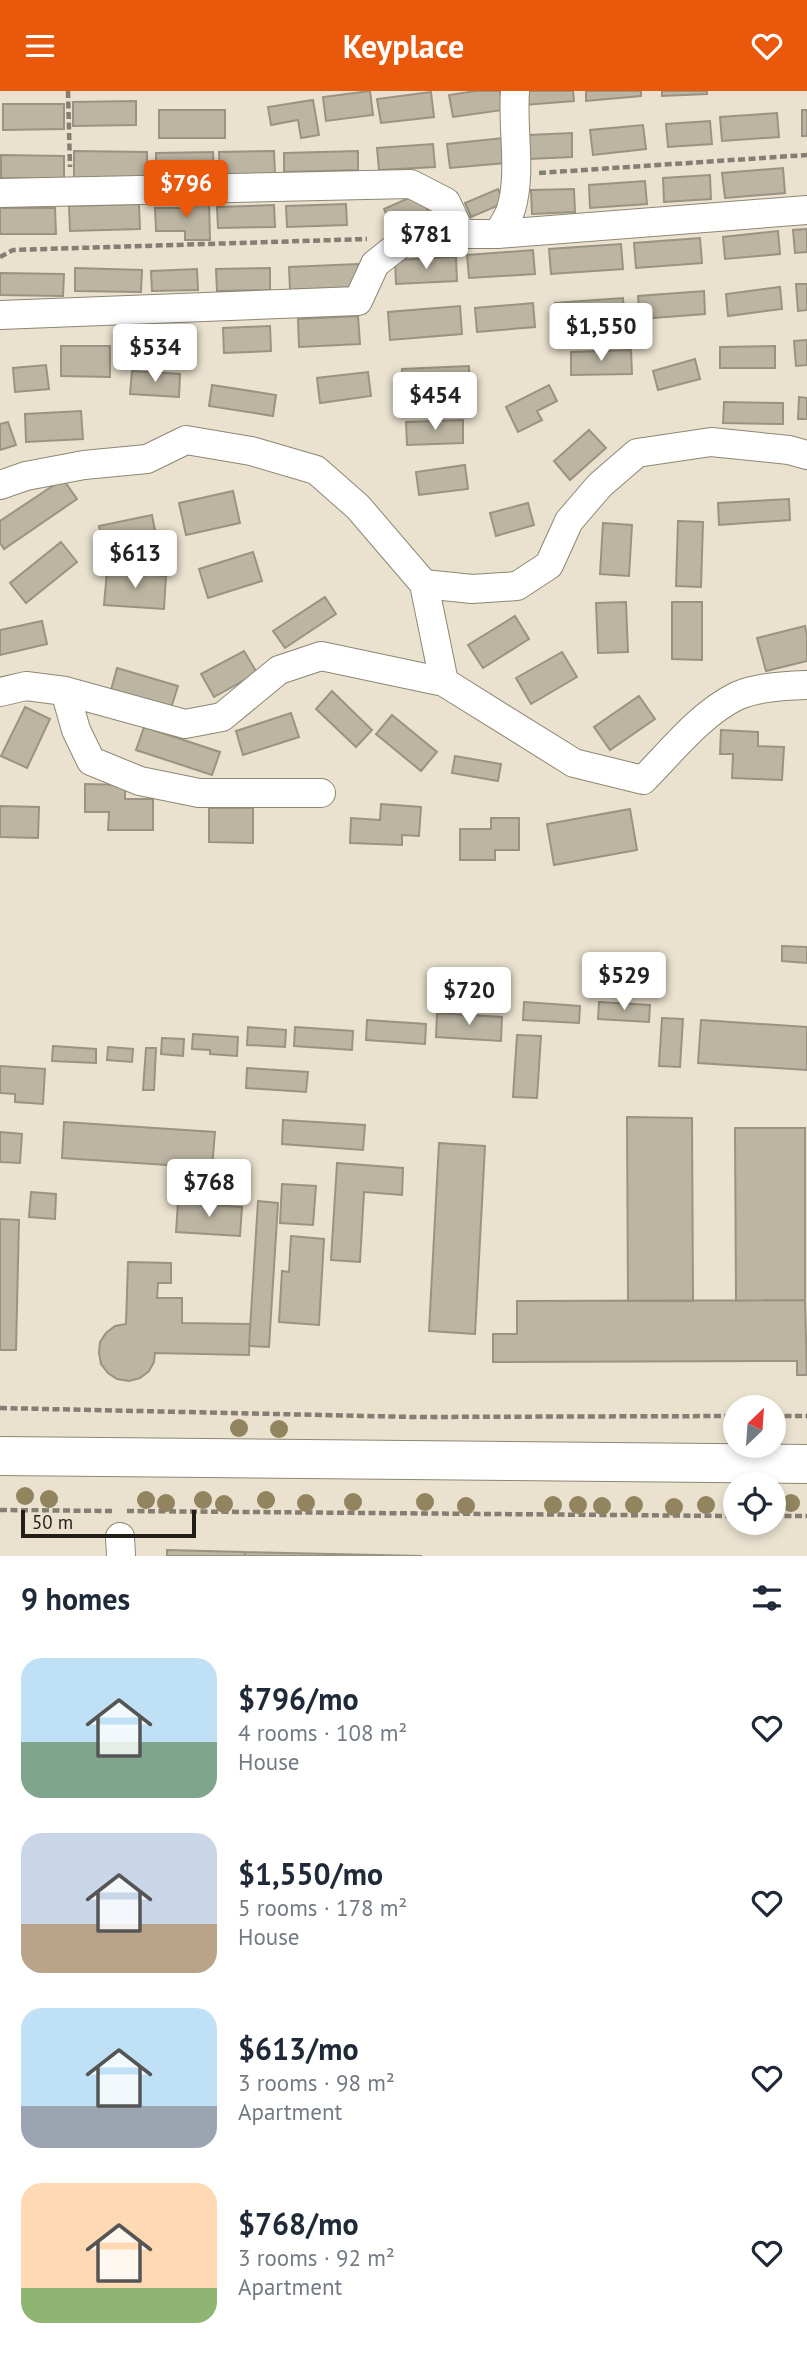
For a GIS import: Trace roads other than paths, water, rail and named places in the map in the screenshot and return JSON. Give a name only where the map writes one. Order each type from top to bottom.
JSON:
[{"type":"main road","points":[[0,1456],[807,1464]]},
{"type":"street","points":[[498,233],[511,209],[516,174],[513,118],[515,91]]},
{"type":"street","points":[[0,193],[411,184],[446,202],[461,234]]},
{"type":"street","points":[[0,315],[358,301],[374,264],[404,241],[445,234],[498,233],[807,210]]},
{"type":"street","points":[[0,485],[26,476],[84,465],[147,459],[186,440],[251,451],[316,470],[358,507],[424,584],[444,682]]},
{"type":"street","points":[[424,584],[472,589],[517,586],[549,565],[569,521],[600,485],[637,453],[711,442],[789,450],[807,455]]},
{"type":"street","points":[[0,692],[26,687],[65,691],[185,724],[222,717],[279,670],[321,656],[444,682],[574,763],[643,780],[706,717],[738,696],[782,686],[807,685]]},
{"type":"street","points":[[65,691],[76,730],[91,761],[140,781],[199,793],[321,793]]}]
